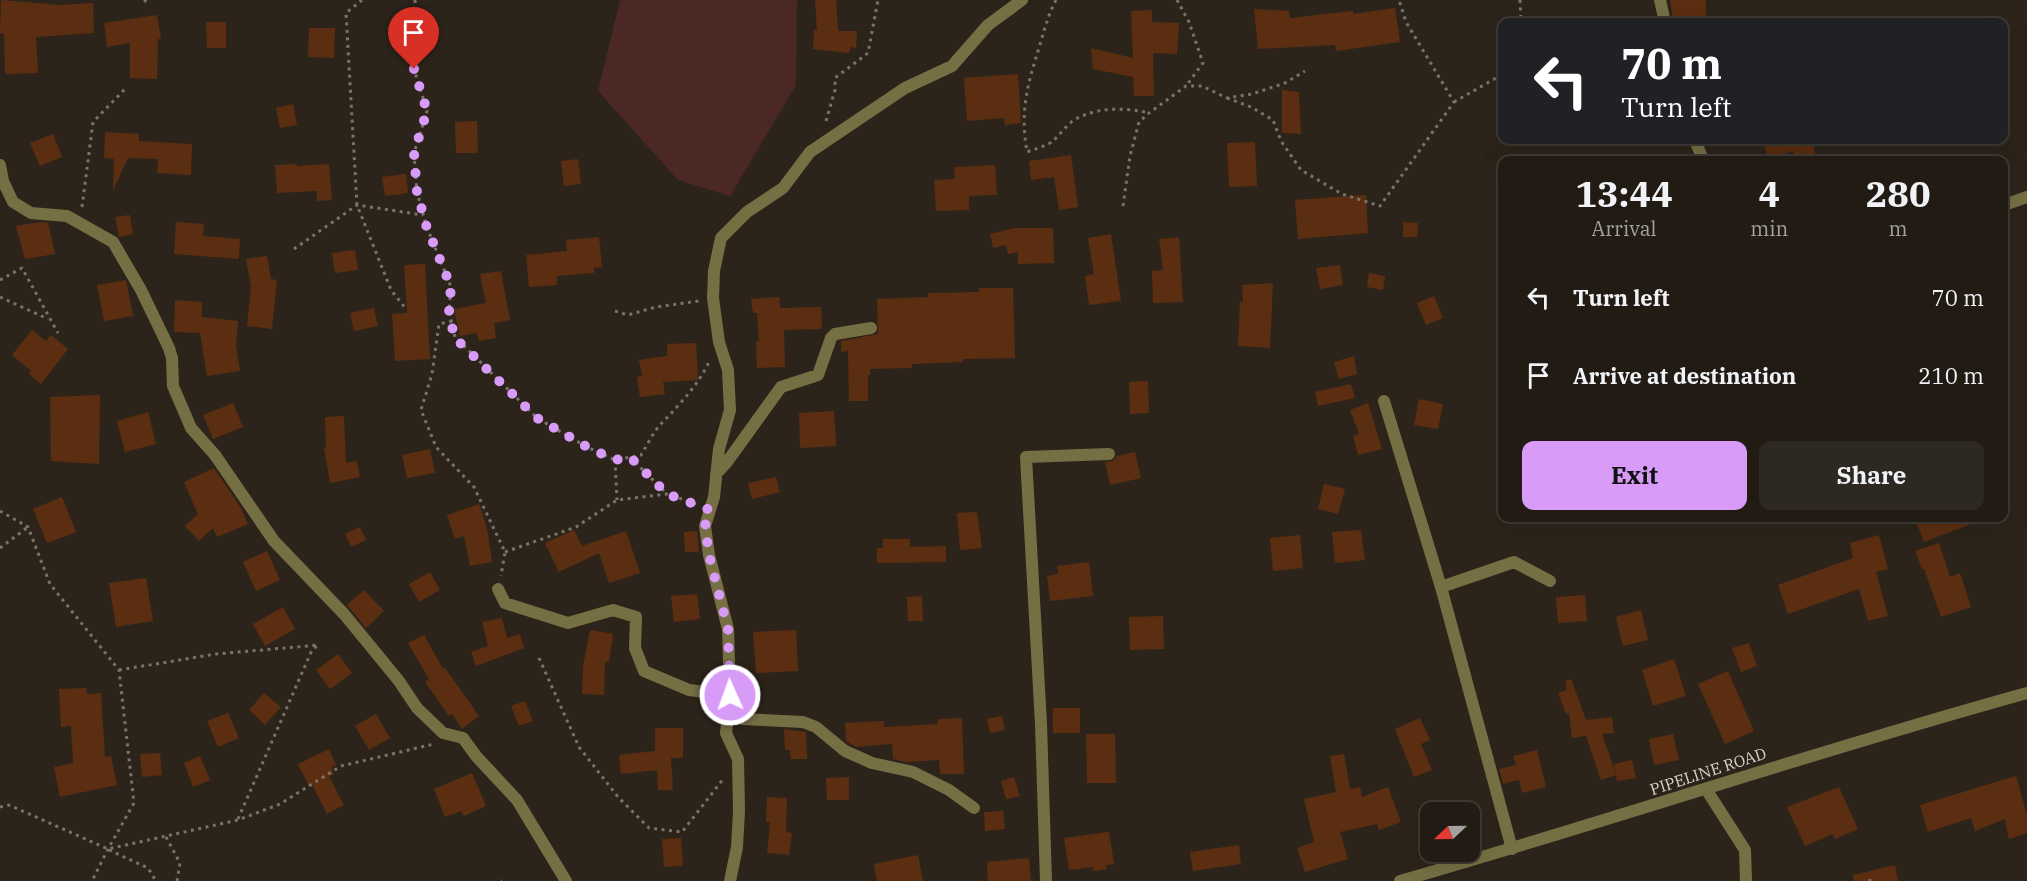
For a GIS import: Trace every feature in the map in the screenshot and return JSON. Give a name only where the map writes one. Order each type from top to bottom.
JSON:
[{"type":"street","points":[[730,881],[737,847],[738,759],[726,733],[730,695],[728,629],[709,555],[705,526],[710,510],[719,449],[730,410],[728,370],[719,342],[713,298],[714,271],[721,238],[747,212],[783,188],[810,152],[905,88],[952,66],[988,25],[1022,0]]},
{"type":"street","points":[[1660,0],[1664,18]]},
{"type":"street","points":[[0,165],[1,181],[13,202],[31,213],[67,216],[113,242],[141,290],[169,348],[172,358],[173,386],[191,428],[216,455],[274,541],[344,614],[399,681],[417,708],[443,733],[463,738],[476,756],[517,800],[566,881]]},
{"type":"street","points":[[2008,204],[2027,197]]},
{"type":"street","points":[[716,474],[728,462],[781,387],[819,375],[831,338],[835,334],[871,328]]},
{"type":"street","points":[[1384,401],[1442,587],[1512,849]]},
{"type":"street","points":[[1046,881],[1041,724],[1026,457],[1109,454]]},
{"type":"street","points":[[1442,587],[1514,562],[1550,581]]},
{"type":"street","points":[[498,589],[506,603],[568,623],[614,610],[636,617],[635,648],[644,671],[688,690],[730,695]]},
{"type":"street","name":"PIPELINE ROAD","points":[[1400,881],[2027,693]]},
{"type":"street","points":[[728,714],[743,719],[803,722],[816,727],[845,751],[873,763],[913,772],[949,790],[974,808]]},
{"type":"street","points":[[1706,789],[1745,850],[1746,881]]},
{"type":"path","points":[[144,0],[148,3]]},
{"type":"path","points":[[363,0],[346,13],[357,205],[391,290],[406,309]]},
{"type":"path","points":[[415,0],[417,45],[414,69],[427,111],[414,153],[417,192],[423,215],[451,287],[449,310],[454,337],[537,418],[587,447],[615,460],[641,455],[657,428],[674,412],[703,376],[719,342]]},
{"type":"path","points":[[822,144],[824,128],[835,90],[835,78],[868,53],[878,0]]},
{"type":"path","points":[[1056,0],[1049,12],[1026,89],[1024,132],[1027,152],[1051,143],[1074,120],[1096,111],[1124,109],[1149,113]]},
{"type":"path","points":[[1123,206],[1130,156],[1139,122],[1186,86],[1203,63],[1189,22],[1177,0]]},
{"type":"path","points":[[1399,0],[1406,22],[1454,102]]},
{"type":"path","points":[[1520,0],[1521,18]]},
{"type":"path","points":[[1227,98],[1252,94],[1285,83],[1305,71]]},
{"type":"path","points":[[1186,86],[1202,86],[1251,107],[1273,120],[1281,141],[1301,170],[1342,194],[1380,206],[1454,102],[1498,77]]},
{"type":"path","points":[[80,223],[93,122],[126,88]]},
{"type":"path","points":[[294,249],[357,205],[423,215]]},
{"type":"path","points":[[0,280],[22,268],[58,333]]},
{"type":"path","points":[[0,297],[50,320]]},
{"type":"path","points":[[615,311],[628,315],[656,307],[689,304],[713,298]]},
{"type":"path","points":[[452,321],[439,324],[432,374],[421,410],[436,447],[474,487],[505,552],[498,589]]},
{"type":"path","points":[[630,457],[667,494],[710,510]]},
{"type":"path","points":[[615,460],[617,500]]},
{"type":"path","points":[[505,552],[576,527],[617,500],[667,494]]},
{"type":"path","points":[[0,511],[28,527],[50,584],[119,670],[134,803],[92,881]]},
{"type":"path","points":[[0,548],[28,527]]},
{"type":"path","points":[[119,670],[216,654],[319,645],[312,650],[238,820]]},
{"type":"path","points":[[539,658],[579,747],[618,797],[649,828],[682,832],[738,759]]},
{"type":"path","points":[[108,849],[238,820],[280,804],[341,766],[463,738]]},
{"type":"path","points":[[0,807],[9,805],[108,849],[148,868],[156,881]]},
{"type":"path","points":[[165,837],[180,863],[177,881]]},
{"type":"shaded area","points":[[620,0],[797,0],[796,85],[730,196],[678,180],[598,91]]},
{"type":"building","points":[[1,0],[60,5],[93,3],[94,33],[36,37],[38,73],[5,74],[4,34],[0,33]]},
{"type":"building","points":[[815,0],[836,0],[838,31],[857,31],[856,48],[851,47],[849,53],[813,49],[814,29],[817,30]]},
{"type":"building","points":[[1670,0],[1706,0],[1706,18],[1673,18]]},
{"type":"building","points":[[1395,8],[1400,42],[1336,51],[1335,45],[1258,49],[1254,9],[1289,11],[1290,18],[1353,11],[1353,14]]},
{"type":"building","points":[[1152,10],[1152,22],[1179,23],[1177,54],[1153,53],[1154,96],[1134,96],[1133,77],[1093,69],[1091,48],[1133,58],[1131,11]]},
{"type":"building","points":[[157,15],[161,39],[158,39],[157,79],[130,78],[130,43],[107,47],[104,23]]},
{"type":"building","points":[[206,22],[226,22],[226,48],[207,48]]},
{"type":"building","points":[[309,28],[335,28],[334,58],[308,57]]},
{"type":"building","points":[[1018,74],[1021,123],[1005,125],[1004,118],[967,121],[964,78]]},
{"type":"building","points":[[1282,90],[1299,92],[1301,134],[1282,133]]},
{"type":"building","points":[[293,104],[297,125],[280,128],[276,108]]},
{"type":"building","points":[[477,121],[478,153],[456,153],[455,122]]},
{"type":"building","points":[[105,132],[139,134],[139,141],[192,144],[191,175],[157,173],[158,159],[128,158],[113,190],[114,159],[104,158]]},
{"type":"building","points":[[53,134],[62,157],[40,166],[30,143]]},
{"type":"building","points":[[1255,142],[1257,186],[1229,187],[1227,143]]},
{"type":"building","points":[[1764,144],[1817,144],[1813,145],[1816,156],[1794,156],[1793,151],[1767,156]]},
{"type":"building","points":[[1071,155],[1078,207],[1059,210],[1054,177],[1031,180],[1029,161]]},
{"type":"building","points":[[578,159],[581,184],[564,186],[561,161]]},
{"type":"building","points":[[297,164],[297,166],[329,164],[332,200],[317,201],[317,191],[277,193],[275,165]]},
{"type":"building","points":[[995,165],[997,195],[969,196],[969,210],[936,211],[934,180],[955,179],[954,167]]},
{"type":"building","points":[[406,174],[408,193],[385,196],[382,177]]},
{"type":"building","points":[[1366,195],[1368,233],[1298,239],[1295,200]]},
{"type":"building","points":[[130,215],[133,234],[119,237],[115,217]]},
{"type":"building","points":[[176,222],[204,224],[203,236],[240,239],[239,259],[174,254]]},
{"type":"building","points":[[1403,222],[1418,223],[1417,237],[1403,237]]},
{"type":"building","points":[[48,223],[55,254],[25,259],[16,226]]},
{"type":"building","points":[[1015,228],[1053,228],[1054,263],[1018,264],[1018,252],[1008,254],[1006,245],[993,248],[990,234]]},
{"type":"building","points":[[1111,234],[1121,301],[1089,305],[1085,276],[1094,274],[1088,238]]},
{"type":"building","points":[[599,237],[602,267],[594,268],[594,273],[557,276],[557,285],[529,287],[526,255],[567,251],[566,240]]},
{"type":"building","points":[[1179,237],[1183,302],[1153,303],[1152,271],[1163,270],[1159,239]]},
{"type":"building","points":[[355,250],[358,270],[335,273],[332,253]]},
{"type":"building","points":[[267,256],[271,279],[277,280],[272,329],[247,326],[251,286],[246,259]]},
{"type":"building","points":[[425,264],[430,359],[395,361],[392,314],[407,313],[404,265]]},
{"type":"building","points":[[1340,265],[1343,285],[1320,289],[1316,268]]},
{"type":"building","points":[[501,271],[510,320],[494,323],[496,338],[479,341],[477,333],[460,336],[454,309],[486,303],[480,274]]},
{"type":"building","points":[[1369,273],[1385,276],[1383,290],[1367,287]]},
{"type":"building","points":[[126,280],[133,316],[104,321],[97,285]]},
{"type":"building","points":[[1273,283],[1270,348],[1238,346],[1240,302],[1243,302],[1242,285]]},
{"type":"building","points":[[979,288],[1013,288],[1015,358],[963,359],[963,362],[912,364],[912,368],[870,369],[868,401],[849,401],[848,351],[841,352],[841,341],[878,334],[877,299],[928,297],[928,293],[979,292]]},
{"type":"building","points":[[1434,296],[1443,318],[1426,325],[1417,303]]},
{"type":"building","points":[[779,297],[780,308],[821,307],[822,329],[784,330],[785,367],[757,368],[756,342],[759,341],[757,313],[753,313],[751,299]]},
{"type":"building","points":[[175,300],[202,302],[202,317],[238,321],[236,346],[240,371],[207,376],[200,333],[174,332]]},
{"type":"building","points":[[374,308],[378,326],[354,331],[350,313]]},
{"type":"building","points":[[32,330],[46,341],[51,335],[68,349],[41,384],[29,374],[31,371],[12,355]]},
{"type":"building","points":[[696,343],[698,380],[663,382],[665,394],[640,397],[637,377],[642,376],[639,360],[667,356],[667,344]]},
{"type":"building","points":[[1354,356],[1357,374],[1339,379],[1334,362]]},
{"type":"building","points":[[1148,381],[1149,413],[1130,414],[1129,382]]},
{"type":"building","points":[[1351,384],[1355,398],[1318,406],[1315,392]]},
{"type":"building","points":[[100,395],[99,464],[51,461],[50,397]]},
{"type":"building","points":[[1419,399],[1443,404],[1438,429],[1414,425]]},
{"type":"building","points":[[233,403],[243,427],[213,439],[203,415]]},
{"type":"building","points":[[1368,403],[1382,449],[1358,455],[1353,436],[1359,434],[1350,410]]},
{"type":"building","points":[[834,411],[836,446],[800,448],[799,413]]},
{"type":"building","points":[[148,412],[156,444],[125,452],[117,421]]},
{"type":"building","points":[[344,416],[346,463],[357,461],[360,477],[330,483],[324,448],[326,447],[325,417]]},
{"type":"building","points":[[430,449],[435,473],[407,478],[402,455]]},
{"type":"building","points":[[1135,452],[1141,478],[1110,485],[1105,462],[1113,461],[1117,456]]},
{"type":"building","points":[[214,468],[241,508],[248,524],[217,537],[213,528],[199,541],[185,526],[198,514],[184,482]]},
{"type":"building","points":[[776,477],[780,492],[752,499],[748,483]]},
{"type":"building","points":[[1324,484],[1345,489],[1338,514],[1318,509]]},
{"type":"building","points":[[62,497],[76,532],[47,543],[33,509]]},
{"type":"building","points":[[479,504],[487,528],[492,562],[470,566],[464,536],[455,539],[447,515]]},
{"type":"building","points":[[977,512],[982,548],[960,550],[957,513]]},
{"type":"building","points":[[1916,522],[1976,522],[1924,542]]},
{"type":"building","points":[[360,527],[366,540],[351,547],[345,534]]},
{"type":"building","points":[[574,530],[582,546],[626,531],[640,573],[609,583],[599,553],[559,572],[545,543]]},
{"type":"building","points":[[1361,530],[1365,560],[1335,563],[1332,532]]},
{"type":"building","points":[[697,531],[699,552],[685,552],[684,532]]},
{"type":"building","points":[[1300,535],[1303,568],[1273,571],[1270,538]]},
{"type":"building","points":[[1879,535],[1888,569],[1876,572],[1888,616],[1868,621],[1859,589],[1788,614],[1778,585],[1853,558],[1850,543]]},
{"type":"building","points":[[883,539],[910,539],[910,547],[946,546],[946,562],[877,563],[877,548],[883,548]]},
{"type":"building","points":[[1939,543],[1950,577],[1960,573],[1971,607],[1941,617],[1915,551]]},
{"type":"building","points":[[267,551],[280,580],[256,591],[243,562]]},
{"type":"building","points":[[1089,562],[1093,596],[1050,601],[1047,576],[1058,574],[1057,566]]},
{"type":"building","points":[[430,572],[440,590],[419,602],[409,584]]},
{"type":"building","points":[[146,578],[153,621],[116,627],[109,583]]},
{"type":"building","points":[[364,590],[384,611],[366,628],[347,605]]},
{"type":"building","points":[[697,594],[700,619],[674,622],[671,596]]},
{"type":"building","points":[[1585,595],[1587,621],[1558,623],[1556,597]]},
{"type":"building","points":[[922,596],[923,621],[908,621],[907,597]]},
{"type":"building","points":[[283,607],[295,629],[265,646],[253,624]]},
{"type":"building","points":[[1641,610],[1648,640],[1623,646],[1616,617]]},
{"type":"building","points":[[1163,616],[1164,649],[1130,650],[1129,617]]},
{"type":"building","points":[[502,618],[507,638],[520,634],[524,648],[476,666],[471,652],[488,646],[482,622]]},
{"type":"building","points":[[590,630],[613,634],[609,662],[605,662],[604,695],[582,694],[583,666]]},
{"type":"building","points":[[796,630],[798,671],[756,673],[753,632]]},
{"type":"building","points":[[424,635],[443,669],[445,668],[479,716],[462,729],[452,714],[449,716],[425,682],[429,679],[408,643]]},
{"type":"building","points":[[1749,643],[1757,666],[1741,672],[1732,648]]},
{"type":"building","points":[[338,654],[352,673],[330,689],[316,670]]},
{"type":"building","points":[[1674,659],[1686,696],[1653,706],[1642,670]]},
{"type":"building","points":[[1728,671],[1754,731],[1725,744],[1698,684]]},
{"type":"building","points":[[1571,679],[1586,720],[1612,717],[1614,733],[1602,734],[1616,774],[1614,764],[1632,760],[1636,778],[1617,781],[1616,775],[1601,780],[1586,736],[1572,738],[1569,713],[1566,714],[1558,693],[1567,690],[1565,681]]},
{"type":"building","points":[[86,688],[87,694],[101,693],[105,757],[111,756],[117,785],[60,797],[54,767],[73,763],[71,726],[61,727],[59,689]]},
{"type":"building","points":[[264,693],[281,707],[265,725],[249,710]]},
{"type":"building","points":[[525,701],[533,721],[519,726],[511,706]]},
{"type":"building","points":[[1053,708],[1080,708],[1080,733],[1053,733]]},
{"type":"building","points":[[228,713],[239,738],[218,747],[207,721]]},
{"type":"building","points":[[376,714],[390,738],[369,750],[355,726]]},
{"type":"building","points":[[1002,716],[1005,730],[990,733],[987,719]]},
{"type":"building","points":[[962,718],[964,774],[940,774],[939,760],[905,762],[893,759],[892,744],[856,747],[846,741],[845,723],[884,721],[884,727],[938,724],[938,719]]},
{"type":"building","points":[[1420,718],[1430,740],[1421,744],[1432,770],[1414,777],[1395,729]]},
{"type":"building","points":[[655,728],[683,728],[683,758],[671,758],[673,790],[658,790],[657,770],[621,774],[619,755],[655,751]]},
{"type":"building","points":[[784,729],[806,732],[807,759],[791,759],[790,750],[785,750]]},
{"type":"building","points":[[1086,734],[1115,734],[1116,783],[1087,783]]},
{"type":"building","points":[[1673,734],[1679,760],[1654,765],[1649,739]]},
{"type":"building","points":[[329,749],[336,765],[331,767],[334,774],[329,776],[344,805],[327,814],[312,784],[309,786],[298,764]]},
{"type":"building","points":[[1537,750],[1546,787],[1522,793],[1519,780],[1503,784],[1499,769],[1516,765],[1513,756]]},
{"type":"building","points":[[160,753],[162,775],[142,777],[140,754]]},
{"type":"building","points":[[1344,754],[1350,789],[1360,787],[1362,797],[1388,787],[1401,822],[1379,830],[1377,824],[1340,832],[1348,859],[1305,872],[1297,848],[1314,842],[1304,799],[1336,792],[1330,756]]},
{"type":"building","points":[[200,756],[210,780],[193,787],[184,763]]},
{"type":"building","points":[[472,773],[486,806],[464,816],[461,811],[445,817],[434,789]]},
{"type":"building","points":[[2016,776],[2027,815],[2027,833],[2009,839],[2005,819],[1975,831],[1971,818],[1928,832],[1920,805]]},
{"type":"building","points":[[849,777],[849,800],[827,800],[826,778]]},
{"type":"building","points":[[1014,777],[1020,796],[1006,799],[1001,781]]},
{"type":"building","points":[[1839,787],[1858,829],[1835,839],[1833,834],[1805,846],[1787,807]]},
{"type":"building","points":[[767,797],[787,798],[786,832],[792,833],[789,855],[767,853],[770,822],[766,822]]},
{"type":"building","points":[[1003,811],[1005,829],[985,831],[984,812]]},
{"type":"building","points":[[1109,832],[1114,864],[1106,865],[1107,869],[1093,871],[1093,867],[1069,870],[1064,838]]},
{"type":"building","points":[[681,838],[683,866],[664,867],[662,839]]},
{"type":"building","points":[[1239,845],[1241,864],[1193,871],[1190,852]]},
{"type":"building","points":[[918,855],[923,881],[877,881],[874,864]]},
{"type":"building","points":[[1029,858],[1031,881],[988,881],[987,862]]},
{"type":"building","points":[[1895,865],[1898,881],[1854,881],[1853,875]]},
{"type":"route","points":[[414,69],[427,111],[414,153],[417,192],[426,225],[451,287],[449,310],[454,337],[537,418],[587,447],[615,460],[630,457],[667,494],[710,510],[705,526],[709,555],[728,629],[730,695]]}]
